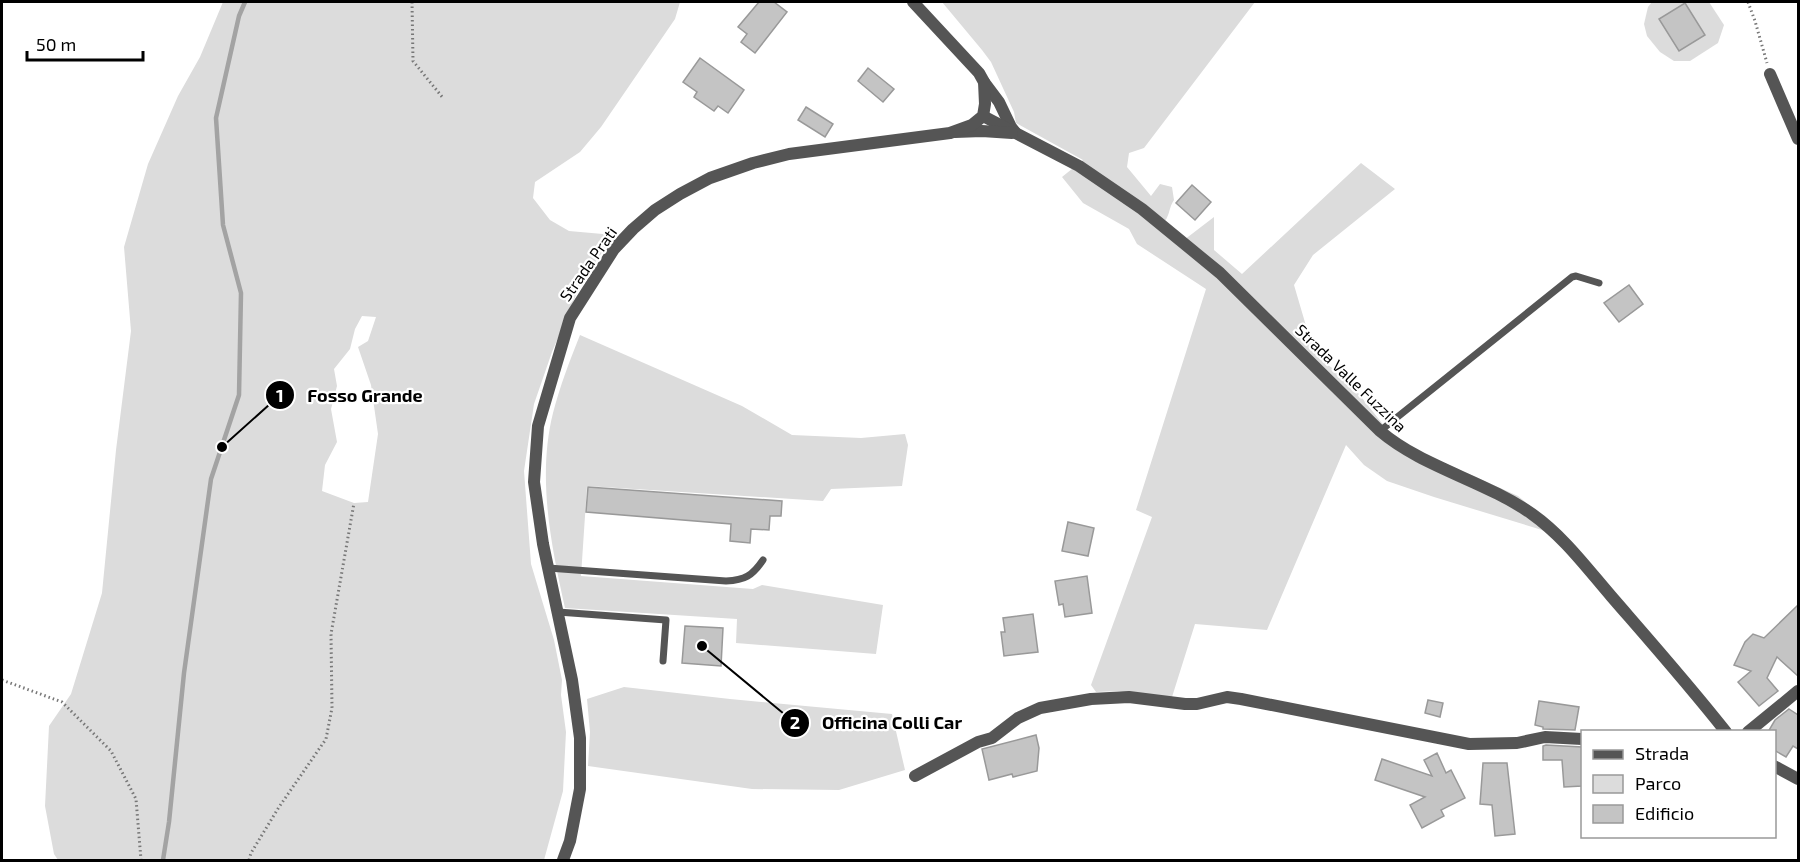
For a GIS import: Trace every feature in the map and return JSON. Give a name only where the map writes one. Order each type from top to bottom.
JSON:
[{"type":"street","points":[[913,2],[970,62],[999,102],[1016,133]]},
{"type":"street","points":[[1770,74],[1798,139]]},
{"type":"street","points":[[983,116],[984,82]]},
{"type":"street","name":"Strada Prati","points":[[563,861],[570,842],[580,789],[580,738],[572,680],[543,544],[534,482],[538,426],[570,318],[614,249],[633,230],[655,210],[710,178],[753,163],[789,154],[950,133],[972,125],[983,116]]},
{"type":"street","name":"Strada Valle Fuzzina","points":[[983,116],[1079,166],[1142,209],[1220,273],[1396,445],[1505,497],[1533,514],[1554,533],[1694,691],[1724,730]]},
{"type":"street","name":"Strada Valle Fuzzina","points":[[950,133],[982,131],[1016,133]]},
{"type":"street","points":[[1750,730],[1798,691]]},
{"type":"street","points":[[915,776],[969,746],[992,738],[1018,718],[1040,708],[1091,699],[1129,697],[1197,704],[1227,698],[1242,699],[1469,744],[1517,744],[1545,737],[1581,740]]},
{"type":"street","points":[[1776,767],[1798,779]]},
{"type":"lane","points":[[1380,431],[1572,277],[1576,276],[1599,283]]},
{"type":"lane","points":[[548,568],[726,581],[740,580],[755,572],[764,560]]},
{"type":"lane","points":[[558,612],[666,620],[663,661]]},
{"type":"path","points":[[412,2],[413,61],[443,98]]},
{"type":"path","points":[[1748,2],[1770,74]]},
{"type":"path","points":[[249,861],[251,853],[279,807],[326,739],[332,708],[331,634],[354,504]]},
{"type":"path","points":[[2,680],[62,702],[111,751],[136,799],[141,861]]},
{"type":"green space","points":[[223,2],[680,2],[675,19],[601,127],[580,152],[535,182],[533,198],[550,220],[569,231],[614,235],[581,283],[552,352],[534,404],[524,471],[531,564],[554,640],[562,680],[561,695],[566,732],[563,791],[544,860],[58,860],[54,854],[45,806],[49,726],[71,694],[102,593],[116,450],[131,331],[124,247],[148,164],[178,96],[200,57]],"holes":[[[362,316],[376,317],[368,341],[358,347],[371,385],[378,434],[368,502],[354,503],[322,491],[325,465],[337,442],[331,409],[337,386],[334,369],[350,349],[355,329]]]},
{"type":"green space","points":[[942,2],[1255,2],[1144,148],[1129,153],[1127,167],[1151,196],[1160,184],[1172,187],[1174,200],[1165,221],[1184,240],[1214,217],[1214,250],[1242,274],[1361,163],[1395,189],[1313,255],[1294,285],[1309,336],[1328,365],[1347,379],[1389,432],[1409,447],[1518,496],[1546,519],[1560,544],[1542,530],[1387,481],[1364,465],[1346,445],[1267,630],[1195,624],[1172,697],[1118,691],[1096,692],[1091,685],[1152,517],[1136,510],[1206,289],[1137,244],[1129,229],[1083,203],[1062,177],[1083,160],[1016,123],[1014,112],[991,62]]},
{"type":"green space","points":[[1652,2],[1709,2],[1724,25],[1718,43],[1690,61],[1674,61],[1660,52],[1647,36],[1644,24],[1648,7]]},
{"type":"green space","points":[[580,335],[742,406],[792,435],[861,438],[905,434],[908,445],[902,486],[831,489],[823,501],[587,486],[581,576],[753,589],[762,585],[883,605],[876,654],[736,643],[737,619],[565,608],[551,535],[546,462],[553,413]]},
{"type":"green space","points":[[624,687],[892,714],[905,770],[839,790],[752,789],[588,766],[590,732],[587,699]]},
{"type":"building","points":[[759,2],[774,2],[787,12],[755,53],[741,42],[747,34],[738,27]]},
{"type":"building","points":[[1685,3],[1705,35],[1679,51],[1659,19]]},
{"type":"building","points":[[700,58],[744,90],[728,113],[718,106],[714,111],[694,97],[697,92],[683,82]]},
{"type":"building","points":[[868,68],[894,89],[883,102],[858,81]]},
{"type":"building","points":[[806,107],[833,124],[825,137],[798,120]]},
{"type":"building","points":[[1192,185],[1211,202],[1195,220],[1176,203]]},
{"type":"building","points":[[1629,285],[1643,304],[1619,322],[1604,303]]},
{"type":"building","points":[[588,487],[782,501],[781,516],[770,516],[769,530],[751,529],[750,543],[730,541],[731,524],[586,512]]},
{"type":"building","points":[[1068,522],[1094,528],[1088,556],[1062,551]]},
{"type":"building","points":[[1087,576],[1092,613],[1065,617],[1063,604],[1059,605],[1055,581]]},
{"type":"building","points":[[1798,605],[1798,676],[1777,657],[1767,678],[1778,691],[1759,706],[1738,682],[1751,671],[1734,665],[1745,642],[1753,634],[1764,638]]},
{"type":"building","points":[[1033,614],[1038,652],[1004,656],[1001,632],[1005,632],[1003,618]]},
{"type":"building","points":[[685,626],[723,628],[721,666],[682,663]]},
{"type":"building","points":[[1428,700],[1443,703],[1440,717],[1425,713]]},
{"type":"building","points":[[1539,701],[1579,707],[1575,730],[1543,729],[1535,725]]},
{"type":"building","points":[[1789,709],[1798,715],[1798,749],[1793,746],[1786,757],[1776,751],[1776,730],[1769,730],[1775,720]]},
{"type":"building","points":[[1036,735],[1039,748],[1037,771],[989,780],[982,749]]},
{"type":"building","points":[[1543,746],[1581,747],[1581,786],[1564,787],[1562,760],[1543,760]]},
{"type":"building","points":[[1437,753],[1446,773],[1451,770],[1465,798],[1441,810],[1444,816],[1422,828],[1410,805],[1425,797],[1375,780],[1382,759],[1432,776],[1424,760]]},
{"type":"building","points":[[1483,763],[1507,763],[1515,834],[1495,836],[1492,805],[1480,804]]},
{"type":"waterway","points":[[163,860],[184,673],[211,479],[239,395],[241,293],[223,225],[216,118],[239,16],[245,2]]},
{"type":"place","name":"Fosso Grande","points":[[222,447]]},
{"type":"place","name":"Officina Colli Car","points":[[702,646]]}]
